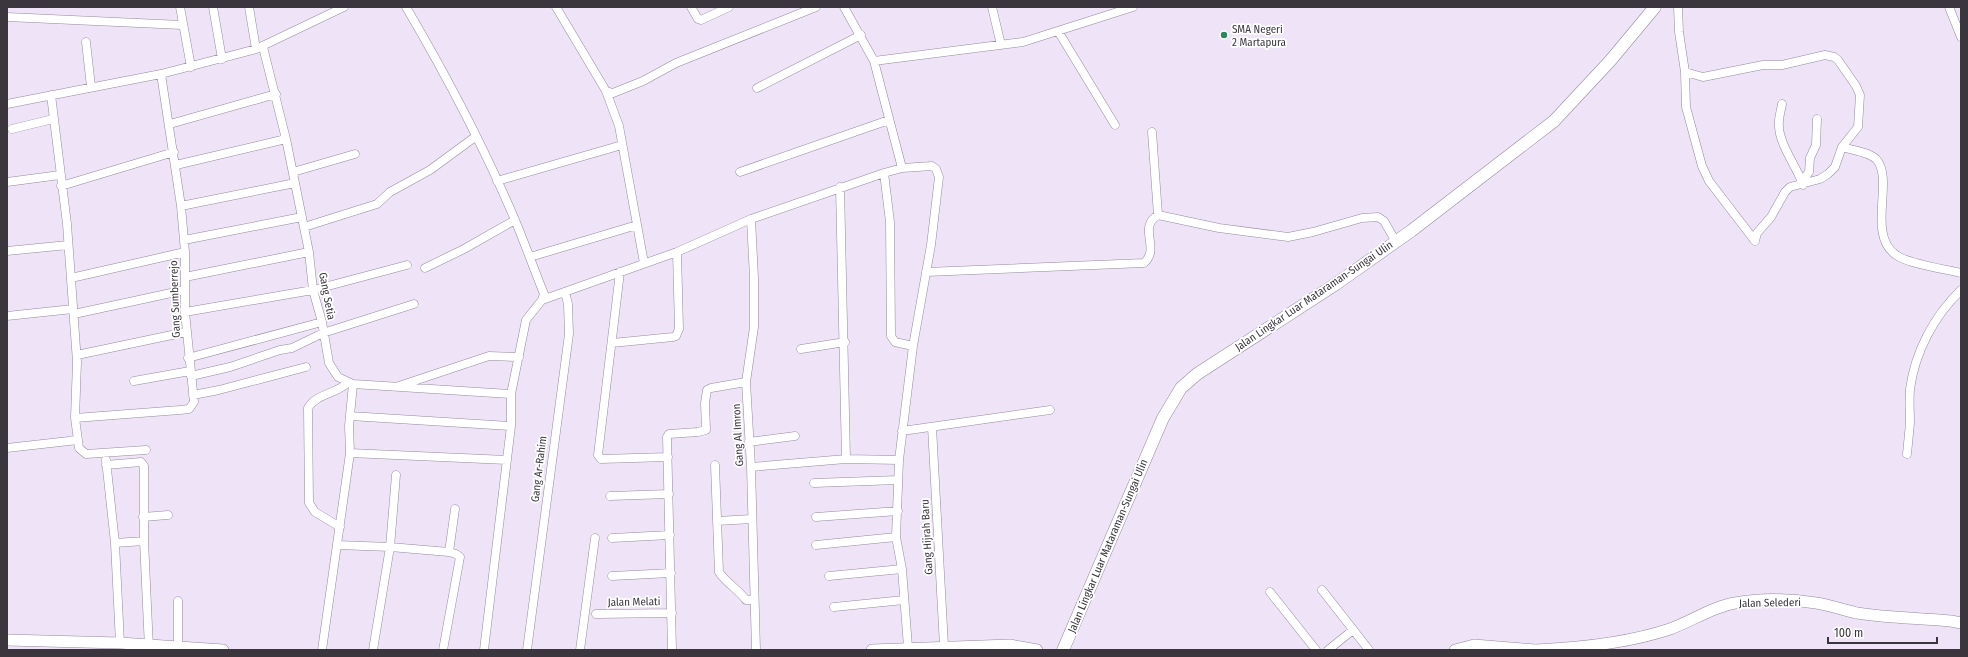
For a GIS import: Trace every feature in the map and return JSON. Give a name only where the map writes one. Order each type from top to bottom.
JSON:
[{"type":"main road","name":"Jalan Lingkar Luar Mataraman-Sungai Ulin","points":[[1063,650],[1163,418],[1181,388],[1197,374],[1336,284],[1396,242],[1554,122],[1610,61],[1655,7]]},
{"type":"street","points":[[180,7],[182,25],[191,67]]},
{"type":"street","points":[[213,7],[222,59]]},
{"type":"street","name":"Gang Setia","points":[[249,7],[260,48],[276,94],[309,252],[313,290],[322,322],[329,363],[338,377],[350,383]]},
{"type":"street","points":[[7,104],[161,74],[222,59],[260,48],[344,7]]},
{"type":"street","points":[[406,7],[427,43],[497,181],[515,220],[544,294],[542,300],[526,320],[511,394],[511,426],[484,650]]},
{"type":"street","points":[[556,7],[606,91],[619,126],[644,262]]},
{"type":"street","points":[[691,7],[695,15],[701,20],[729,7]]},
{"type":"street","points":[[606,91],[613,93],[642,81],[676,63],[816,7]]},
{"type":"street","points":[[844,7],[861,35],[874,61],[902,168]]},
{"type":"street","points":[[992,7],[1001,45]]},
{"type":"street","points":[[874,61],[1023,42],[1116,10],[1133,7]]},
{"type":"street","points":[[1678,7],[1679,32],[1686,72],[1686,107],[1702,166],[1709,181],[1755,241],[1757,233],[1771,217],[1785,192],[1790,187],[1820,179],[1835,167],[1842,147],[1858,127],[1860,95],[1856,86],[1838,60],[1834,57],[1825,55],[1782,65],[1763,65],[1704,77],[1686,72]]},
{"type":"street","points":[[1949,7],[1961,37]]},
{"type":"street","points":[[7,17],[182,25]]},
{"type":"street","points":[[1058,31],[1115,125]]},
{"type":"street","points":[[757,88],[861,35]]},
{"type":"street","points":[[86,42],[91,88]]},
{"type":"street","name":"Gang Sumberrejo","points":[[161,74],[170,124],[181,206],[185,252],[186,332],[193,395]]},
{"type":"street","points":[[170,124],[276,94]]},
{"type":"street","points":[[51,95],[71,278],[76,355],[75,418],[79,448],[83,452],[106,453],[146,450]]},
{"type":"street","points":[[1782,104],[1779,126],[1781,136],[1802,183]]},
{"type":"street","points":[[12,129],[53,119]]},
{"type":"street","points":[[1802,183],[1809,172],[1810,158],[1816,146],[1818,119]]},
{"type":"street","points":[[740,172],[889,120]]},
{"type":"street","points":[[1152,132],[1158,215]]},
{"type":"street","points":[[304,227],[377,204],[390,192],[430,170],[475,137]]},
{"type":"street","points":[[176,165],[286,139]]},
{"type":"street","points":[[497,181],[622,145]]},
{"type":"street","points":[[1842,147],[1872,156],[1879,163],[1882,169],[1881,217],[1885,241],[1891,251],[1903,259],[1961,273]]},
{"type":"street","points":[[61,186],[174,152]]},
{"type":"street","points":[[293,172],[355,154]]},
{"type":"street","points":[[542,300],[644,262],[677,252],[750,219],[840,187],[902,168],[932,166],[936,169],[939,177],[926,272],[913,346],[899,460],[896,537],[902,569],[908,648]]},
{"type":"street","points":[[884,173],[890,222],[891,336],[895,342],[913,346]]},
{"type":"street","points":[[7,182],[60,176]]},
{"type":"street","points":[[181,206],[295,183]]},
{"type":"street","points":[[840,187],[845,342],[846,459]]},
{"type":"street","points":[[926,272],[1144,264],[1148,260],[1152,251],[1149,238],[1149,225],[1153,218],[1158,215],[1219,228],[1288,237],[1313,232],[1362,218],[1378,217],[1384,221],[1396,242]]},
{"type":"street","points":[[184,240],[302,217]]},
{"type":"street","name":"Gang Al Imron","points":[[750,219],[754,278],[754,327],[746,382],[756,650]]},
{"type":"street","points":[[425,268],[464,249],[515,220]]},
{"type":"street","points":[[530,257],[637,226]]},
{"type":"street","points":[[7,252],[68,244]]},
{"type":"street","points":[[71,278],[185,252]]},
{"type":"street","points":[[185,277],[309,252]]},
{"type":"street","points":[[612,343],[676,336],[679,328],[677,252]]},
{"type":"street","points":[[185,312],[313,290],[407,265]]},
{"type":"street","points":[[620,272],[599,457],[601,459],[668,457]]},
{"type":"street","points":[[7,316],[73,312],[185,290]]},
{"type":"street","points":[[1907,454],[1910,424],[1910,390],[1915,363],[1938,316],[1961,290]]},
{"type":"street","name":"Gang Ar-Rahim","points":[[527,650],[569,334],[568,304],[565,292]]},
{"type":"street","points":[[134,381],[230,367],[280,350],[292,348],[323,334],[414,304]]},
{"type":"street","points":[[188,358],[322,322]]},
{"type":"street","points":[[76,355],[186,332]]},
{"type":"street","points":[[801,349],[845,342]]},
{"type":"street","points":[[396,387],[489,356],[519,357]]},
{"type":"street","points":[[75,418],[189,409],[193,406],[193,395],[306,367]]},
{"type":"street","points":[[672,650],[668,437],[669,434],[706,430],[705,403],[707,390],[746,382]]},
{"type":"street","points":[[340,527],[315,512],[309,503],[308,408],[312,402],[350,383],[511,394]]},
{"type":"street","points":[[322,650],[350,453],[350,383]]},
{"type":"street","points":[[902,431],[1050,410]]},
{"type":"street","points":[[350,416],[511,426]]},
{"type":"street","name":"Gang Hijrah Baru","points":[[932,427],[944,646]]},
{"type":"street","points":[[749,442],[795,436]]},
{"type":"street","points":[[7,448],[78,440]]},
{"type":"street","points":[[106,453],[115,543],[120,643]]},
{"type":"street","points":[[350,453],[507,460]]},
{"type":"street","points":[[750,467],[846,459],[899,460]]},
{"type":"street","points":[[106,465],[137,462],[143,464],[144,542],[149,648]]},
{"type":"street","points":[[715,465],[719,572],[723,578],[740,591],[746,600],[754,600]]},
{"type":"street","points":[[373,650],[390,547],[396,475]]},
{"type":"street","points":[[814,483],[898,480]]},
{"type":"street","points":[[610,496],[669,494]]},
{"type":"street","points":[[449,552],[455,509]]},
{"type":"street","points":[[816,517],[898,511]]},
{"type":"street","points":[[144,517],[168,515]]},
{"type":"street","points":[[717,521],[752,519]]},
{"type":"street","points":[[612,538],[670,535]]},
{"type":"street","points":[[816,545],[896,537]]},
{"type":"street","points":[[580,650],[595,538]]},
{"type":"street","points":[[115,543],[144,542]]},
{"type":"street","points":[[337,545],[390,547],[449,552],[460,557],[443,650]]},
{"type":"street","points":[[829,576],[902,569]]},
{"type":"street","points":[[612,576],[671,573]]},
{"type":"street","points":[[1322,590],[1369,650]]},
{"type":"street","points":[[1270,592],[1316,650]]},
{"type":"street","points":[[834,608],[904,600]]},
{"type":"street","name":"Jalan Selederi","points":[[1455,650],[1474,645],[1536,650],[1564,649],[1632,638],[1671,628],[1721,607],[1748,602],[1789,600],[1817,604],[1858,613],[1951,620],[1961,623]]},
{"type":"street","points":[[178,601],[178,646]]},
{"type":"street","name":"Jalan Melati","points":[[596,614],[672,613]]},
{"type":"street","points":[[1328,650],[1353,630]]},
{"type":"street","points":[[7,640],[120,643],[149,648],[178,646],[194,649],[223,650]]},
{"type":"street","points":[[874,650],[944,646],[1010,645],[1037,650]]},
{"type":"place","name":"SMA Negeri 2 Martapura","points":[[1224,35]]}]
